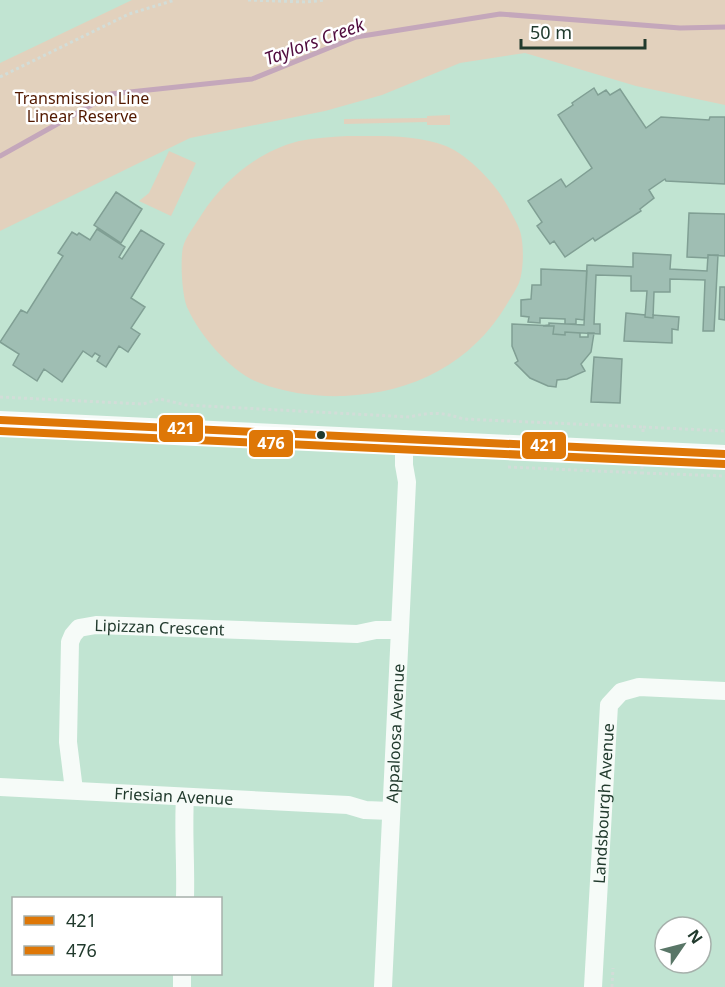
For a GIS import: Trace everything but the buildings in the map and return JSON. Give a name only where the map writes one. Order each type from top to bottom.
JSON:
[{"type":"street","points":[[0,420],[725,454]]},
{"type":"street","name":"Appaloosa Avenue","points":[[383,987],[407,482],[414,465],[410,439]]},
{"type":"street","name":"Lipizzan Crescent","points":[[68,789],[62,758],[68,742],[70,642],[79,628],[87,626],[357,634],[375,641],[400,636]]},
{"type":"street","name":"Landsbourgh Avenue","points":[[593,987],[609,705],[621,692],[639,687],[725,691]]},
{"type":"street","name":"Friesian Avenue","points":[[0,787],[348,805],[365,810],[392,805]]},
{"type":"street","points":[[185,897],[186,857],[183,833],[192,797]]},
{"type":"path","points":[[0,77],[129,14],[174,0]]},
{"type":"path","points":[[248,0],[306,2],[326,0]]},
{"type":"path","points":[[643,427],[725,431]]},
{"type":"path","points":[[508,466],[642,473]]},
{"type":"path","points":[[612,987],[613,965]]},
{"type":"green space","name":"Transmission Line Linear Reserve","points":[[132,0],[725,0],[725,105],[636,86],[525,53],[460,63],[382,95],[325,111],[190,138],[0,231],[0,63]]},
{"type":"green space","points":[[450,115],[450,125],[427,125],[427,122],[344,124],[344,119],[427,118],[427,116]]},
{"type":"green space","points":[[347,136],[422,139],[446,146],[463,156],[496,188],[519,228],[523,257],[522,271],[519,283],[493,325],[476,343],[438,371],[394,389],[369,394],[323,396],[301,394],[249,378],[228,362],[200,331],[186,304],[183,288],[183,247],[211,202],[244,168],[270,152],[299,141]]},
{"type":"green space","points":[[169,151],[196,163],[171,216],[139,201],[149,193]]},
{"type":"waterway","name":"Taylors Creek","points":[[0,156],[111,94],[252,79],[356,37],[500,14],[680,28],[725,27]]},
{"type":"transit line","name":"421","points":[[0,420],[725,454]]},
{"type":"transit line","name":"476","points":[[0,431],[725,464]]}]
